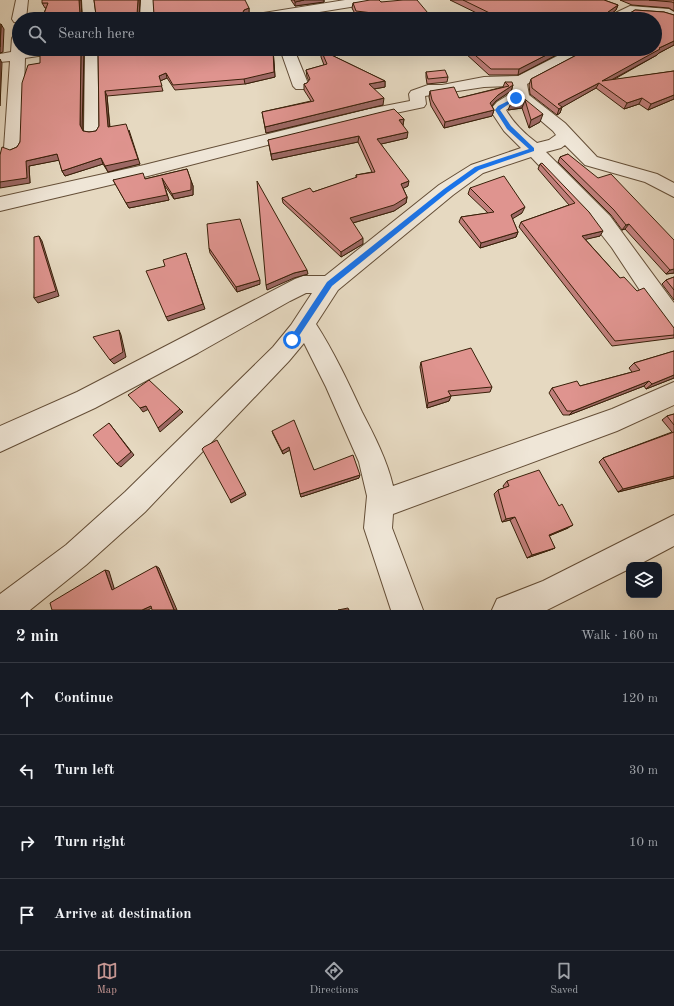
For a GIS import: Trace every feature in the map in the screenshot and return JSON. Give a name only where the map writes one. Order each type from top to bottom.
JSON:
[{"type":"street","points":[[20,12],[22,0]]},
{"type":"street","points":[[88,0],[89,12]]},
{"type":"street","points":[[147,0],[147,12]]},
{"type":"street","points":[[295,12],[332,3],[369,0]]},
{"type":"street","points":[[664,0],[674,13]]},
{"type":"street","points":[[617,5],[630,10],[664,12],[674,17]]},
{"type":"street","points":[[626,12],[630,10]]},
{"type":"street","points":[[0,58],[13,56]]},
{"type":"street","points":[[13,148],[19,56]]},
{"type":"street","points":[[92,56],[92,131]]},
{"type":"street","points":[[290,56],[301,86]]},
{"type":"street","points":[[567,56],[521,87],[516,98],[500,107],[498,110],[509,128],[533,150],[588,206],[610,231],[648,285],[674,318]]},
{"type":"street","points":[[0,204],[54,193],[322,127],[395,107],[418,104],[417,94],[428,90],[442,90],[484,82],[521,87]]},
{"type":"street","points":[[521,87],[532,106],[559,127],[591,161],[651,178],[674,191]]},
{"type":"street","points":[[4,610],[76,555],[135,502],[281,354],[299,332],[330,284],[446,190],[477,169],[555,144],[564,137],[564,134]]},
{"type":"street","points":[[0,439],[86,400],[156,364],[282,294],[303,285],[330,284]]},
{"type":"street","points":[[304,323],[324,356],[363,441],[377,480],[381,504],[378,516],[378,528],[407,610]]},
{"type":"street","points":[[381,504],[617,419],[674,393]]},
{"type":"street","points":[[508,610],[551,593],[662,537],[674,529]]},
{"type":"building","points":[[42,0],[79,0],[80,12],[45,12],[48,3],[42,3]]},
{"type":"building","points":[[94,0],[138,0],[137,12],[96,12]]},
{"type":"building","points":[[153,0],[245,0],[249,8],[243,12],[154,12]]},
{"type":"building","points":[[370,0],[379,0],[381,2],[417,0],[427,12],[356,11],[353,3]]},
{"type":"building","points":[[463,0],[604,0],[618,5],[608,12],[488,12]]},
{"type":"building","points":[[649,0],[674,0],[674,3],[672,2]]},
{"type":"building","points":[[635,10],[664,12],[674,15],[674,41],[662,47],[662,12],[632,12]]},
{"type":"building","points":[[0,24],[1,24],[0,47]]},
{"type":"building","points":[[40,56],[81,56],[80,125],[83,131],[89,132],[96,131],[99,126],[98,56],[273,56],[274,72],[244,79],[173,85],[166,73],[159,76],[162,86],[105,91],[108,127],[126,124],[138,159],[105,166],[101,158],[62,171],[57,154],[26,161],[27,178],[0,182],[0,155],[2,147],[10,150],[17,147],[20,142],[22,83],[28,65],[40,63]]},
{"type":"building","points":[[324,56],[333,56],[385,81],[369,84],[384,98],[265,127],[262,112],[314,101],[304,84],[310,79],[306,70],[327,64]]},
{"type":"building","points":[[476,56],[544,56],[519,69],[491,69]]},
{"type":"building","points":[[575,56],[647,56],[602,81],[674,71],[674,95],[651,104],[642,98],[627,103],[599,83],[558,104],[562,107],[559,109],[532,88],[531,79]]},
{"type":"building","points":[[445,70],[448,77],[428,79],[426,72]]},
{"type":"building","points":[[505,82],[512,82],[513,85],[498,95],[490,103],[494,110],[445,122],[432,100],[430,91],[454,87],[459,98],[509,86]]},
{"type":"building","points":[[521,96],[543,114],[531,120],[525,100],[511,103]]},
{"type":"building","points":[[394,109],[404,119],[399,120],[408,132],[377,139],[409,181],[401,184],[407,197],[394,205],[350,218],[363,238],[341,252],[282,198],[310,188],[313,192],[357,177],[356,175],[375,172],[359,136],[271,154],[268,140]]},
{"type":"building","points":[[568,154],[598,178],[611,174],[674,240],[674,269],[670,270],[629,224],[626,225],[614,210],[560,157]]},
{"type":"building","points":[[542,163],[589,212],[603,231],[582,236],[620,278],[624,277],[637,291],[644,288],[674,328],[674,335],[615,341],[521,222],[575,203],[540,164]]},
{"type":"building","points":[[187,169],[191,181],[191,190],[172,194],[162,178],[167,195],[126,203],[113,180],[143,173],[145,179]]},
{"type":"building","points":[[504,176],[525,207],[511,215],[518,232],[481,243],[461,217],[494,212],[470,188]]},
{"type":"building","points":[[257,181],[307,270],[294,273],[266,285]]},
{"type":"building","points":[[240,219],[260,280],[236,287],[209,248],[207,224]]},
{"type":"building","points":[[39,236],[56,291],[34,298],[34,237]]},
{"type":"building","points":[[186,253],[203,304],[166,317],[146,271],[165,266],[163,260]]},
{"type":"building","points":[[674,277],[674,290],[666,280]]},
{"type":"building","points":[[119,330],[123,352],[110,360],[93,337]]},
{"type":"building","points":[[471,348],[492,387],[448,391],[451,396],[428,403],[421,362]]},
{"type":"building","points":[[674,351],[674,375],[652,384],[649,381],[573,411],[567,411],[552,388],[577,381],[580,386],[640,370],[634,363]]},
{"type":"building","points":[[149,380],[180,409],[158,428],[146,406],[140,408],[128,395]]},
{"type":"building","points":[[674,414],[674,425],[667,416]]},
{"type":"building","points":[[294,420],[314,470],[353,455],[360,475],[300,494],[289,447],[282,451],[272,431]]},
{"type":"building","points":[[109,423],[131,452],[117,464],[93,435]]},
{"type":"building","points":[[674,432],[674,476],[623,489],[603,458]]},
{"type":"building","points":[[217,440],[245,492],[230,500],[202,449]]},
{"type":"building","points":[[539,470],[559,506],[562,504],[573,525],[549,535],[555,548],[532,555],[515,517],[506,519],[498,490],[509,486],[507,481]]},
{"type":"building","points":[[156,566],[174,610],[152,610],[151,606],[142,610],[52,610],[50,603],[105,570],[112,590]]},
{"type":"building","points":[[348,608],[349,610],[338,610]]},
{"type":"route","points":[[292,340],[299,332],[330,284],[409,222],[446,190],[477,169],[489,163],[533,150],[509,128],[498,110],[500,107],[516,98]]}]
